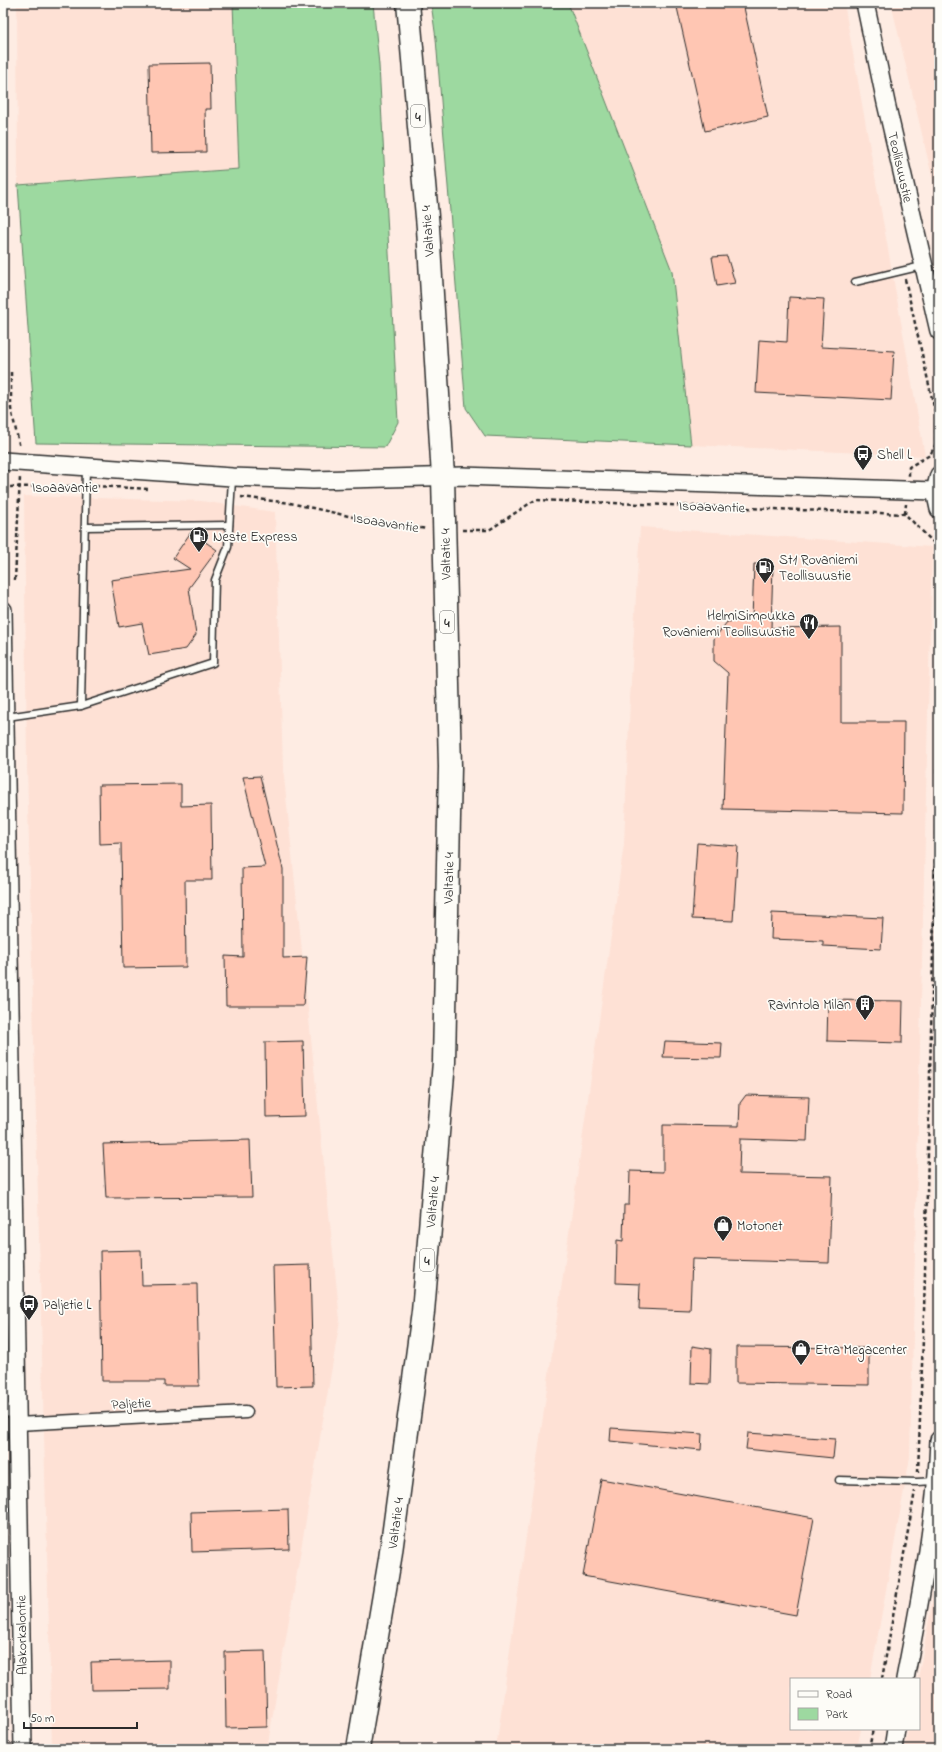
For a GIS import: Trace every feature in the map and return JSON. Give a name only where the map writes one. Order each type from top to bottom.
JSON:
[{"type":"highway","name":"Valtatie 4","points":[[358,1749],[390,1559],[423,1312],[444,1062],[450,767],[443,477],[428,228],[408,3]]},
{"type":"street","name":"Teollisuustie","points":[[865,3],[939,331]]},
{"type":"street","name":"Isoaavantie","points":[[3,461],[232,477],[313,480],[443,477],[935,491]]},
{"type":"street","points":[[939,475],[935,491],[939,509]]},
{"type":"street","name":"Alakorkalontie","points":[[3,610],[12,1415],[23,1749]]},
{"type":"street","name":"Paljetie","points":[[12,1415],[246,1412]]},
{"type":"street","points":[[905,1678],[929,1548],[938,1480],[939,1440]]},
{"type":"street","points":[[893,1749],[896,1730]]},
{"type":"lane","points":[[855,282],[924,265]]},
{"type":"lane","points":[[81,706],[86,466]]},
{"type":"lane","points":[[5,717],[81,706],[213,663],[215,580],[228,546],[232,477]]},
{"type":"lane","points":[[84,527],[229,525]]},
{"type":"lane","points":[[839,1480],[917,1482],[938,1480]]},
{"type":"path","points":[[903,271],[936,416],[936,444],[930,455],[909,467],[905,514],[939,548]]},
{"type":"path","name":"Isoaavantie","points":[[3,487],[85,486],[155,489]]},
{"type":"path","name":"Isoaavantie","points":[[231,495],[290,503],[362,519],[418,528],[444,530],[489,530],[535,500],[905,514]]},
{"type":"path","points":[[882,1678],[917,1482],[924,1312],[939,713]]},
{"type":"path","points":[[869,1749],[873,1730]]},
{"type":"shaded area","points":[[17,3],[233,3],[240,169],[18,185]]},
{"type":"shaded area","points":[[568,3],[844,3],[925,456],[691,445],[672,271]]},
{"type":"shaded area","points":[[891,3],[939,3],[939,206]]},
{"type":"shaded area","points":[[24,496],[201,501],[275,512],[283,767],[340,1320],[267,1749],[52,1749],[27,765]]},
{"type":"shaded area","points":[[640,527],[932,547],[910,1457],[870,1678],[790,1678],[790,1730],[861,1730],[857,1749],[496,1749],[624,844],[630,699]]},
{"type":"shaded area","points":[[939,1547],[939,1749],[904,1749],[908,1730],[920,1730],[920,1678],[918,1678],[936,1582]]},
{"type":"green space","points":[[233,3],[373,3],[379,65],[398,422],[385,447],[36,443],[18,185],[239,169]]},
{"type":"green space","points":[[431,3],[568,3],[672,271],[691,445],[485,436],[466,408],[436,39]]},
{"type":"building","points":[[676,3],[743,3],[768,117],[705,131]]},
{"type":"building","points":[[210,63],[211,109],[205,109],[206,152],[151,153],[149,64]]},
{"type":"building","points":[[727,256],[735,283],[717,286],[712,257]]},
{"type":"building","points":[[789,297],[824,299],[821,347],[894,351],[891,400],[756,393],[759,340],[787,342]]},
{"type":"building","points":[[191,532],[217,550],[189,588],[196,635],[186,649],[149,655],[142,623],[119,627],[111,580],[190,569],[173,558]]},
{"type":"building","points":[[754,564],[773,565],[771,628],[841,627],[841,722],[904,722],[903,813],[723,809],[728,673],[714,661],[714,639],[727,622],[752,619]]},
{"type":"building","points":[[260,776],[283,869],[283,958],[307,957],[303,1006],[226,1006],[225,956],[243,957],[242,868],[265,867],[243,777]]},
{"type":"building","points":[[181,784],[181,806],[211,805],[212,880],[185,880],[186,967],[123,968],[121,843],[100,844],[99,785]]},
{"type":"building","points":[[697,843],[738,846],[733,921],[692,919]]},
{"type":"building","points":[[772,913],[883,918],[881,949],[823,946],[823,941],[771,939]]},
{"type":"building","name":"Ravintola Milan","points":[[828,1000],[903,1001],[902,1043],[827,1041]]},
{"type":"building","points":[[303,1041],[305,1116],[266,1117],[265,1042]]},
{"type":"building","points":[[665,1041],[722,1043],[721,1058],[663,1057]]},
{"type":"building","name":"Motonet","points":[[746,1095],[809,1097],[807,1141],[740,1139],[739,1174],[832,1176],[829,1263],[692,1259],[690,1311],[639,1309],[640,1284],[616,1283],[617,1240],[623,1241],[624,1205],[629,1205],[630,1171],[663,1172],[663,1125],[739,1126],[740,1103]]},
{"type":"building","points":[[250,1140],[252,1197],[106,1198],[103,1144]]},
{"type":"building","points":[[141,1250],[142,1285],[197,1284],[199,1386],[164,1386],[164,1381],[102,1381],[100,1251]]},
{"type":"building","points":[[310,1265],[313,1386],[276,1387],[273,1266]]},
{"type":"building","points":[[692,1346],[711,1349],[710,1384],[691,1383]]},
{"type":"building","points":[[736,1347],[869,1348],[869,1385],[736,1383]]},
{"type":"building","points":[[611,1428],[702,1434],[701,1450],[610,1441]]},
{"type":"building","points":[[748,1433],[835,1439],[833,1458],[746,1449]]},
{"type":"building","points":[[601,1479],[814,1518],[796,1615],[583,1576]]},
{"type":"building","points":[[288,1509],[289,1549],[192,1552],[191,1512]]},
{"type":"building","points":[[265,1651],[267,1727],[226,1728],[225,1652]]},
{"type":"building","points":[[170,1660],[170,1689],[92,1690],[91,1662]]},
{"type":"place","name":"Shell L","points":[[863,471]]},
{"type":"place","name":"Neste Express","points":[[199,553]]},
{"type":"place","name":"St1 Rovaniemi Teollisuustie","points":[[765,584]]},
{"type":"place","name":"HelmiSimpukka Rovaniemi Teollisuustie","points":[[809,640]]},
{"type":"place","name":"Ravintola Milan","points":[[865,1021]]},
{"type":"place","name":"Motonet","points":[[723,1242]]},
{"type":"place","name":"Paljetie L","points":[[29,1321]]},
{"type":"place","name":"Etra Megacenter","points":[[801,1366]]}]
